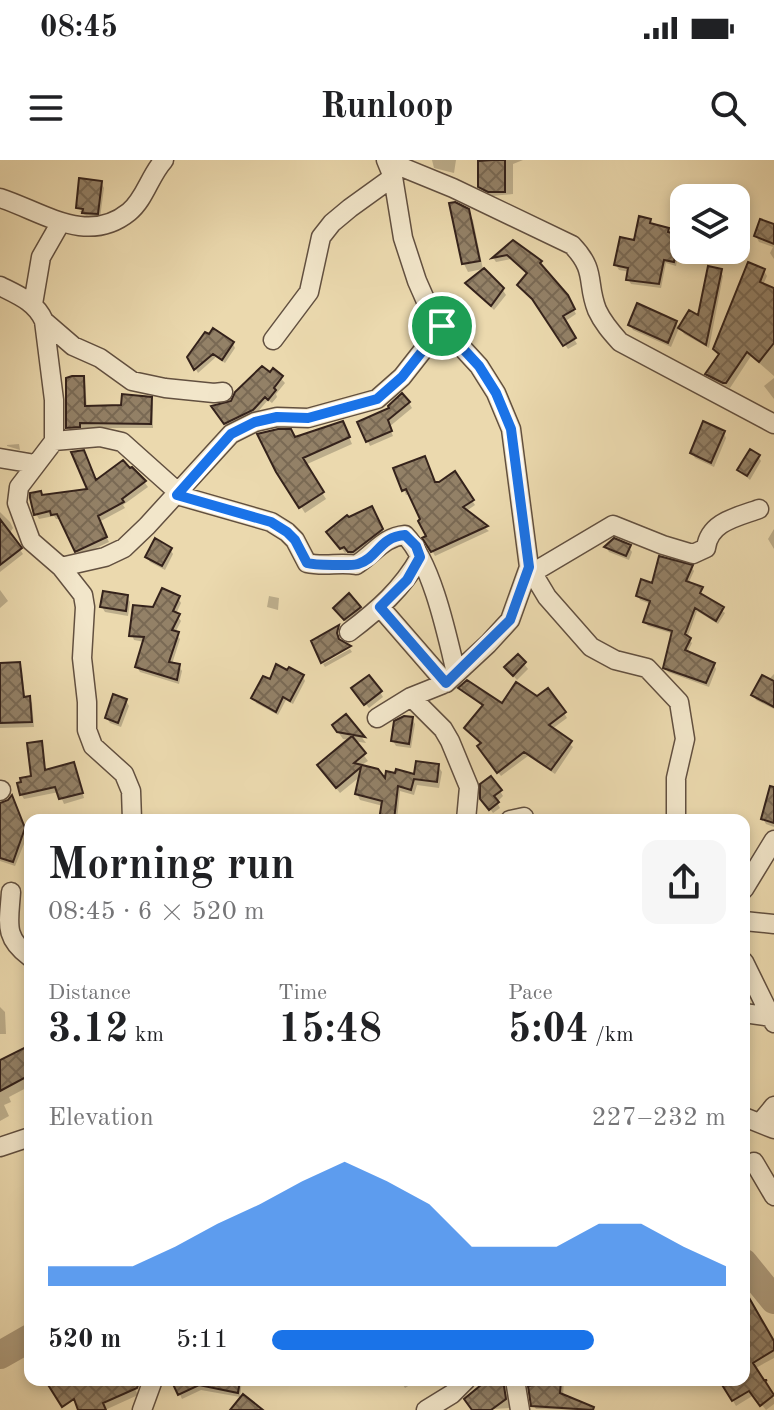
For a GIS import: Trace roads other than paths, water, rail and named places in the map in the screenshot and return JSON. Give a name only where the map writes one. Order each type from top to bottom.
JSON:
[{"type":"street","points":[[0,198],[79,228],[99,227],[130,211],[164,160]]},
{"type":"street","points":[[389,166],[403,238],[432,315],[479,366],[496,393],[511,429],[530,570],[547,597],[591,647],[615,660],[647,668],[679,702],[685,739],[676,778],[676,814]]},
{"type":"street","points":[[273,340],[309,292],[321,237],[389,166]]},
{"type":"street","points":[[389,166],[453,188],[572,245],[583,256],[590,271],[596,307],[605,326],[620,342],[774,424]]},
{"type":"street","points":[[33,304],[41,257],[61,222]]},
{"type":"street","points":[[0,286],[33,304],[44,321],[73,346],[108,362],[132,381],[165,388],[223,392]]},
{"type":"street","points":[[44,321],[54,400],[54,441],[19,487],[17,503],[31,541],[61,567],[83,595],[82,658],[87,730],[93,746],[124,774],[131,791],[132,814]]},
{"type":"street","points":[[61,567],[105,557],[124,548],[178,494],[231,434],[255,422],[277,417],[308,418],[377,399],[402,377],[442,326]]},
{"type":"street","points":[[54,441],[100,437],[122,442],[178,494],[271,522],[287,532],[307,563],[356,565],[368,558],[383,542],[405,535],[416,546],[438,606],[451,678]]},
{"type":"street","points":[[0,458],[35,464]]},
{"type":"street","points":[[377,718],[451,678],[510,620],[530,570],[613,525],[693,554],[706,548],[708,534],[717,527],[759,509]]},
{"type":"street","points":[[349,632],[407,580],[420,557]]},
{"type":"street","points":[[380,607],[451,678]]},
{"type":"street","points":[[411,697],[443,729],[466,775],[469,787],[467,814]]},
{"type":"street","points":[[750,879],[774,840]]},
{"type":"street","points":[[11,892],[9,930],[12,942],[24,952]]},
{"type":"street","points":[[750,922],[774,924]]},
{"type":"street","points":[[750,973],[772,1015]]},
{"type":"street","points":[[750,1013],[772,1015]]},
{"type":"street","points":[[759,1123],[774,1106]]},
{"type":"street","points":[[0,1147],[24,1139]]},
{"type":"street","points":[[754,1162],[774,1196]]},
{"type":"street","points":[[142,1410],[151,1386]]},
{"type":"street","points":[[426,1410],[460,1386]]},
{"type":"street","points":[[516,1386],[520,1410]]},
{"type":"waterway","points":[[750,1270],[774,1300]]},
{"type":"waterway","points":[[0,1355],[24,1341]]}]
